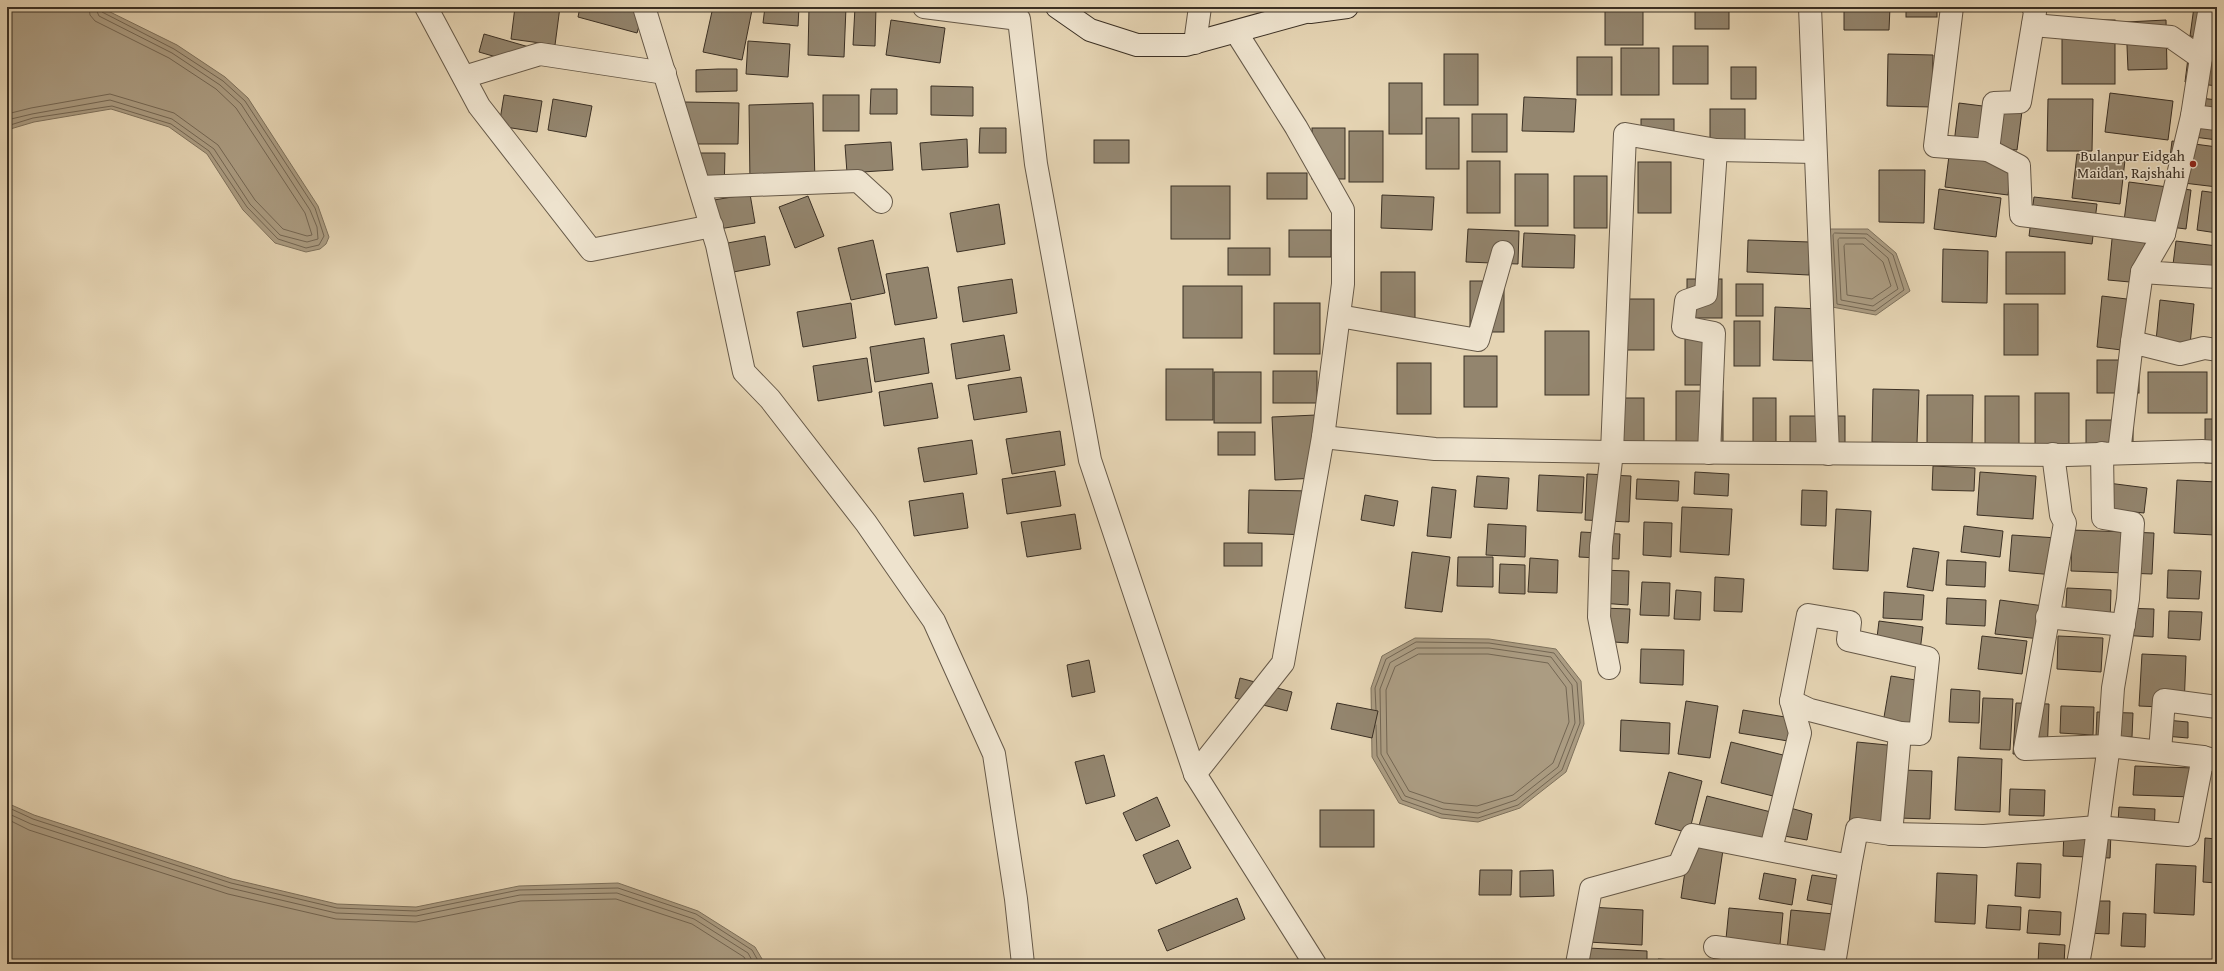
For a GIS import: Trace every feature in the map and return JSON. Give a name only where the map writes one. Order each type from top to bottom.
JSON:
[{"type":"street","points":[[426,7],[479,106],[591,250],[712,226]]},
{"type":"street","points":[[644,7],[712,226],[744,372],[770,399],[861,517],[934,621],[994,754],[1016,899],[1023,964]]},
{"type":"street","points":[[924,7],[1019,19],[1036,164],[1090,460],[1195,774],[1315,964]]},
{"type":"street","points":[[1057,7],[1090,30],[1137,45],[1186,45],[1314,10],[1347,7]]},
{"type":"street","points":[[1195,43],[1200,7]]},
{"type":"street","points":[[1810,7],[1828,454]]},
{"type":"street","points":[[1952,7],[1935,146],[1988,150],[2019,166],[2021,215],[2164,234]]},
{"type":"street","points":[[2078,964],[2086,920],[2097,827],[2109,746],[2113,688],[2128,599],[2133,523],[2103,518],[2110,453],[2132,342],[2142,272],[2164,234],[2192,116],[2201,58],[2211,37],[2210,7]]},
{"type":"street","points":[[1988,150],[1994,103],[2020,102],[2033,16],[2171,37],[2201,58]]},
{"type":"street","points":[[1195,774],[1283,663],[1323,437],[1343,284],[1343,210],[1296,127],[1236,32]]},
{"type":"street","points":[[464,77],[540,54],[664,73]]},
{"type":"street","points":[[2192,116],[2217,119]]},
{"type":"street","points":[[1609,668],[1598,617],[1601,546],[1612,452],[1625,134],[1716,150],[1815,152]]},
{"type":"street","points":[[1709,453],[1714,333],[1683,327],[1686,301],[1706,294],[1716,150]]},
{"type":"street","points":[[700,187],[858,180],[881,202]]},
{"type":"street","points":[[1339,316],[1478,340],[1503,252]]},
{"type":"street","points":[[2142,272],[2217,277]]},
{"type":"street","points":[[2132,342],[2180,354],[2204,348],[2217,350]]},
{"type":"street","points":[[1323,437],[1435,449],[1612,452],[1828,454],[2217,452]]},
{"type":"street","points":[[1715,947],[1834,963],[1857,830],[1891,834],[1984,836],[2097,827],[2188,835],[2210,759],[2160,751],[2109,746],[2025,749],[2047,617],[2065,523],[2061,515],[2053,454]]},
{"type":"street","points":[[1771,849],[1800,733],[1791,701],[1808,615],[1850,622],[1848,640],[1928,658],[1920,734],[1900,733],[1810,710],[1791,701]]},
{"type":"street","points":[[2047,617],[2124,625]]},
{"type":"street","points":[[2160,751],[2164,700],[2217,707]]},
{"type":"street","points":[[1891,834],[1900,733]]},
{"type":"street","points":[[1577,964],[1592,889],[1679,865],[1692,835],[1771,849],[1850,866]]},
{"type":"water","points":[[7,7],[100,7],[177,45],[225,77],[248,98],[318,206],[329,237],[326,244],[320,249],[306,252],[275,243],[243,210],[207,154],[169,127],[111,109],[34,122],[7,130]]},
{"type":"water","points":[[1828,229],[1868,229],[1896,253],[1910,291],[1876,315],[1832,307]]},
{"type":"water","points":[[1415,638],[1489,639],[1556,649],[1581,681],[1584,724],[1566,772],[1520,808],[1478,822],[1441,818],[1399,803],[1372,757],[1371,688],[1382,656]]},
{"type":"water","points":[[7,803],[34,815],[232,879],[337,904],[416,907],[519,886],[618,883],[698,911],[755,947],[765,964],[7,964]]},
{"type":"building","points":[[515,7],[560,7],[555,45],[511,39]]},
{"type":"building","points":[[580,7],[645,7],[637,33],[578,17]]},
{"type":"building","points":[[713,7],[736,7],[752,10],[742,60],[703,52]]},
{"type":"building","points":[[765,7],[799,7],[798,26],[763,23]]},
{"type":"building","points":[[809,7],[846,7],[844,57],[808,55]]},
{"type":"building","points":[[855,7],[876,7],[875,46],[853,45]]},
{"type":"building","points":[[1695,7],[1729,7],[1729,29],[1695,29]]},
{"type":"building","points":[[1844,7],[1890,7],[1889,30],[1844,30]]},
{"type":"building","points":[[1906,7],[1937,7],[1937,17],[1906,17]]},
{"type":"building","points":[[2194,7],[2217,7],[2217,40],[2190,36]]},
{"type":"building","points":[[1605,9],[1643,9],[1643,45],[1605,45]]},
{"type":"building","points":[[891,20],[945,28],[940,63],[886,55]]},
{"type":"building","points":[[2062,20],[2115,20],[2115,84],[2062,84]]},
{"type":"building","points":[[2166,20],[2167,69],[2128,70],[2126,22]]},
{"type":"building","points":[[484,34],[529,47],[524,65],[479,52]]},
{"type":"building","points":[[748,41],[790,44],[788,77],[746,74]]},
{"type":"building","points":[[2190,42],[2217,46],[2217,86],[2185,82]]},
{"type":"building","points":[[1673,46],[1708,46],[1708,84],[1673,84]]},
{"type":"building","points":[[1621,48],[1659,48],[1659,95],[1621,95]]},
{"type":"building","points":[[1444,54],[1478,54],[1478,105],[1444,105]]},
{"type":"building","points":[[1888,54],[1933,55],[1932,107],[1887,106]]},
{"type":"building","points":[[1577,57],[1612,57],[1612,95],[1577,95]]},
{"type":"building","points":[[1731,67],[1756,67],[1756,99],[1731,99]]},
{"type":"building","points":[[737,69],[737,91],[696,92],[696,70]]},
{"type":"building","points":[[1389,83],[1422,83],[1422,134],[1389,134]]},
{"type":"building","points":[[931,86],[973,87],[973,116],[931,115]]},
{"type":"building","points":[[871,89],[897,89],[897,114],[870,114]]},
{"type":"building","points":[[2110,93],[2173,101],[2168,140],[2105,132]]},
{"type":"building","points":[[504,95],[542,101],[537,132],[499,126]]},
{"type":"building","points":[[823,95],[859,95],[859,131],[823,131]]},
{"type":"building","points":[[2184,96],[2217,100],[2217,140],[2179,135]]},
{"type":"building","points":[[1524,97],[1576,99],[1574,132],[1522,131]]},
{"type":"building","points":[[553,99],[592,106],[586,137],[548,130]]},
{"type":"building","points":[[2048,99],[2093,99],[2092,151],[2047,151]]},
{"type":"building","points":[[684,102],[739,103],[738,144],[684,144]]},
{"type":"building","points":[[813,103],[815,183],[750,184],[749,105]]},
{"type":"building","points":[[1959,103],[2022,111],[2017,150],[1954,143]]},
{"type":"building","points":[[1710,109],[1745,109],[1745,147],[1710,147]]},
{"type":"building","points":[[1472,114],[1507,114],[1507,152],[1472,152]]},
{"type":"building","points":[[1426,118],[1459,118],[1459,169],[1426,169]]},
{"type":"building","points":[[1641,119],[1674,119],[1674,141],[1641,141]]},
{"type":"building","points":[[980,128],[1006,128],[1006,153],[979,153]]},
{"type":"building","points":[[1312,128],[1345,128],[1345,179],[1312,179]]},
{"type":"building","points":[[1349,131],[1383,131],[1383,182],[1349,182]]},
{"type":"building","points":[[967,139],[968,167],[922,170],[920,143]]},
{"type":"building","points":[[1094,140],[1129,140],[1129,163],[1094,163]]},
{"type":"building","name":"Bulanpur Eidgah Maidan, Rajshahi","points":[[2172,141],[2217,147],[2217,187],[2167,181]]},
{"type":"building","points":[[891,142],[893,170],[847,173],[845,145]]},
{"type":"building","points":[[1950,148],[2013,156],[2008,195],[1945,187]]},
{"type":"building","points":[[692,153],[725,153],[724,194],[691,194]]},
{"type":"building","points":[[2077,154],[2125,160],[2120,204],[2072,198]]},
{"type":"building","points":[[1467,161],[1500,161],[1500,213],[1467,213]]},
{"type":"building","points":[[1638,162],[1671,162],[1671,213],[1638,213]]},
{"type":"building","points":[[1879,170],[1925,170],[1924,223],[1879,222]]},
{"type":"building","points":[[1267,173],[1307,173],[1307,199],[1267,199]]},
{"type":"building","points":[[1515,174],[1548,174],[1548,226],[1515,226]]},
{"type":"building","points":[[1574,176],[1607,176],[1607,228],[1574,228]]},
{"type":"building","points":[[2129,182],[2191,190],[2186,229],[2124,221]]},
{"type":"building","points":[[1171,186],[1230,186],[1230,239],[1171,239]]},
{"type":"building","points":[[1939,189],[2001,198],[1996,237],[1934,229]]},
{"type":"building","points":[[2202,191],[2217,193],[2217,233],[2197,230]]},
{"type":"building","points":[[750,194],[755,223],[707,231],[702,202]]},
{"type":"building","points":[[1382,195],[1434,197],[1432,230],[1381,228]]},
{"type":"building","points":[[808,196],[824,236],[795,248],[779,207]]},
{"type":"building","points":[[2034,197],[2097,204],[2092,244],[2029,236]]},
{"type":"building","points":[[999,204],[1005,244],[957,252],[950,213]]},
{"type":"building","points":[[1468,229],[1519,231],[1518,264],[1466,262]]},
{"type":"building","points":[[2113,229],[2146,232],[2141,283],[2108,280]]},
{"type":"building","points":[[1289,230],[1331,230],[1331,257],[1289,257]]},
{"type":"building","points":[[1524,233],[1575,235],[1574,268],[1522,267]]},
{"type":"building","points":[[765,236],[770,265],[723,274],[717,245]]},
{"type":"building","points":[[873,240],[885,293],[851,300],[838,248]]},
{"type":"building","points":[[1748,240],[1810,242],[1809,275],[1747,272]]},
{"type":"building","points":[[2176,241],[2217,246],[2217,286],[2171,280]]},
{"type":"building","points":[[1228,248],[1270,248],[1270,275],[1228,275]]},
{"type":"building","points":[[1943,249],[1988,251],[1987,303],[1942,302]]},
{"type":"building","points":[[2006,252],[2065,252],[2065,294],[2006,294]]},
{"type":"building","points":[[928,267],[937,318],[895,325],[886,274]]},
{"type":"building","points":[[1381,272],[1415,272],[1415,323],[1381,323]]},
{"type":"building","points":[[1012,279],[1017,313],[963,322],[958,287]]},
{"type":"building","points":[[1687,279],[1722,279],[1722,318],[1687,318]]},
{"type":"building","points":[[1470,281],[1504,281],[1504,332],[1470,332]]},
{"type":"building","points":[[1736,284],[1763,284],[1763,316],[1736,316]]},
{"type":"building","points":[[1183,286],[1242,286],[1242,338],[1183,338]]},
{"type":"building","points":[[2102,296],[2135,300],[2130,351],[2097,347]]},
{"type":"building","points":[[1620,299],[1654,299],[1654,350],[1620,350]]},
{"type":"building","points":[[2160,300],[2194,304],[2189,355],[2155,351]]},
{"type":"building","points":[[851,303],[856,338],[803,347],[797,312]]},
{"type":"building","points":[[1274,303],[1320,303],[1320,354],[1274,354]]},
{"type":"building","points":[[2004,304],[2038,304],[2038,355],[2004,355]]},
{"type":"building","points":[[1775,307],[1820,309],[1819,361],[1773,360]]},
{"type":"building","points":[[1734,321],[1760,321],[1760,366],[1734,366]]},
{"type":"building","points":[[1545,331],[1589,331],[1589,395],[1545,395]]},
{"type":"building","points":[[1685,334],[1719,334],[1719,385],[1685,385]]},
{"type":"building","points":[[1004,335],[1010,370],[956,379],[951,344]]},
{"type":"building","points":[[924,338],[929,373],[875,382],[870,347]]},
{"type":"building","points":[[1464,356],[1497,356],[1497,407],[1464,407]]},
{"type":"building","points":[[867,358],[872,392],[818,401],[813,366]]},
{"type":"building","points":[[2097,360],[2139,360],[2139,393],[2097,393]]},
{"type":"building","points":[[1397,363],[1431,363],[1431,414],[1397,414]]},
{"type":"building","points":[[1166,369],[1213,369],[1213,420],[1166,420]]},
{"type":"building","points":[[1273,371],[1317,371],[1317,403],[1273,403]]},
{"type":"building","points":[[1214,372],[1261,372],[1261,423],[1214,423]]},
{"type":"building","points":[[2148,372],[2207,372],[2207,413],[2148,413]]},
{"type":"building","points":[[1021,377],[1027,412],[974,420],[968,385]]},
{"type":"building","points":[[932,383],[938,418],[884,426],[879,392]]},
{"type":"building","points":[[1873,389],[1919,390],[1917,443],[1872,442]]},
{"type":"building","points":[[1676,391],[1723,391],[1723,449],[1676,449]]},
{"type":"building","points":[[2035,393],[2069,393],[2069,444],[2035,444]]},
{"type":"building","points":[[1927,395],[1973,395],[1972,447],[1927,447]]},
{"type":"building","points":[[1985,396],[2019,396],[2019,447],[1985,447]]},
{"type":"building","points":[[1611,398],[1644,398],[1644,449],[1611,449]]},
{"type":"building","points":[[1753,398],[1776,398],[1776,461],[1753,461]]},
{"type":"building","points":[[1316,415],[1318,478],[1275,480],[1272,417]]},
{"type":"building","points":[[1790,416],[1845,416],[1845,459],[1790,459]]},
{"type":"building","points":[[2205,419],[2217,419],[2217,463],[2205,463]]},
{"type":"building","points":[[2086,420],[2133,420],[2133,456],[2086,456]]},
{"type":"building","points":[[1060,431],[1065,465],[1012,474],[1006,439]]},
{"type":"building","points":[[1218,432],[1255,432],[1255,455],[1218,455]]},
{"type":"building","points":[[972,440],[977,474],[924,482],[918,448]]},
{"type":"building","points":[[1933,466],[1975,468],[1974,491],[1932,490]]},
{"type":"building","points":[[1055,471],[1061,506],[1007,514],[1002,479]]},
{"type":"building","points":[[1695,472],[1729,474],[1728,496],[1694,494]]},
{"type":"building","points":[[1980,472],[2036,476],[2033,519],[1977,515]]},
{"type":"building","points":[[1587,474],[1631,476],[1629,522],[1585,520]]},
{"type":"building","points":[[1539,475],[1584,477],[1582,513],[1537,511]]},
{"type":"building","points":[[1477,476],[1509,478],[1507,509],[1474,507]]},
{"type":"building","points":[[1637,479],[1679,481],[1678,501],[1636,499]]},
{"type":"building","points":[[2177,480],[2217,482],[2215,535],[2174,533]]},
{"type":"building","points":[[2108,483],[2147,488],[2144,513],[2105,509]]},
{"type":"building","points":[[1432,487],[1456,490],[1451,538],[1427,536]]},
{"type":"building","points":[[1249,490],[1313,491],[1312,535],[1248,533]]},
{"type":"building","points":[[1802,490],[1827,491],[1826,526],[1801,525]]},
{"type":"building","points":[[963,493],[968,528],[914,536],[909,501]]},
{"type":"building","points":[[1365,495],[1398,501],[1394,526],[1361,520]]},
{"type":"building","points":[[1682,507],[1732,509],[1729,555],[1680,552]]},
{"type":"building","points":[[1836,509],[1871,511],[1868,571],[1833,569]]},
{"type":"building","points":[[1075,514],[1081,549],[1027,557],[1021,522]]},
{"type":"building","points":[[1644,522],[1672,523],[1671,557],[1643,555]]},
{"type":"building","points":[[1488,524],[1526,526],[1525,557],[1486,555]]},
{"type":"building","points":[[1964,526],[2003,531],[2000,557],[1961,552]]},
{"type":"building","points":[[2072,530],[2154,533],[2152,574],[2071,571]]},
{"type":"building","points":[[1581,532],[1620,534],[1619,559],[1579,557]]},
{"type":"building","points":[[2012,535],[2057,538],[2054,575],[2009,571]]},
{"type":"building","points":[[1224,543],[1262,543],[1262,566],[1224,566]]},
{"type":"building","points":[[1913,548],[1939,552],[1933,591],[1907,587]]},
{"type":"building","points":[[1412,552],[1450,557],[1442,612],[1405,608]]},
{"type":"building","points":[[1458,557],[1493,557],[1493,587],[1457,586]]},
{"type":"building","points":[[1530,558],[1558,560],[1557,593],[1528,592]]},
{"type":"building","points":[[1947,560],[1986,562],[1985,587],[1946,585]]},
{"type":"building","points":[[1500,564],[1525,565],[1525,594],[1499,593]]},
{"type":"building","points":[[1601,570],[1629,571],[1628,605],[1600,603]]},
{"type":"building","points":[[2168,570],[2201,571],[2199,599],[2167,598]]},
{"type":"building","points":[[1715,577],[1744,579],[1742,612],[1714,611]]},
{"type":"building","points":[[1642,582],[1670,583],[1669,616],[1640,615]]},
{"type":"building","points":[[2067,588],[2111,590],[2110,623],[2065,621]]},
{"type":"building","points":[[1676,590],[1701,592],[1700,620],[1674,619]]},
{"type":"building","points":[[1884,592],[1924,595],[1922,620],[1883,618]]},
{"type":"building","points":[[1947,598],[1986,600],[1985,626],[1946,624]]},
{"type":"building","points":[[2000,600],[2044,606],[2040,639],[1995,634]]},
{"type":"building","points":[[1602,608],[1630,609],[1628,643],[1600,641]]},
{"type":"building","points":[[2122,608],[2154,609],[2153,637],[2120,635]]},
{"type":"building","points":[[2169,611],[2202,612],[2200,640],[2168,638]]},
{"type":"building","points":[[1879,621],[1923,627],[1919,659],[1875,654]]},
{"type":"building","points":[[1982,636],[2027,641],[2022,674],[1978,669]]},
{"type":"building","points":[[2058,636],[2103,638],[2101,672],[2057,669]]},
{"type":"building","points":[[1641,649],[1684,650],[1683,685],[1640,683]]},
{"type":"building","points":[[2142,654],[2186,656],[2184,708],[2139,706]]},
{"type":"building","points":[[1089,660],[1095,692],[1072,697],[1067,665]]},
{"type":"building","points":[[1891,676],[1922,681],[1914,728],[1883,723]]},
{"type":"building","points":[[1240,678],[1292,692],[1287,711],[1235,698]]},
{"type":"building","points":[[1951,689],[1980,691],[1979,723],[1949,722]]},
{"type":"building","points":[[1983,698],[2013,699],[2010,750],[1980,749]]},
{"type":"building","points":[[1686,701],[1718,706],[1710,758],[1678,754]]},
{"type":"building","points":[[1337,703],[1378,711],[1372,738],[1331,729]]},
{"type":"building","points":[[2016,703],[2049,704],[2047,755],[2013,754]]},
{"type":"building","points":[[2061,706],[2094,707],[2093,735],[2060,733]]},
{"type":"building","points":[[1743,710],[1797,719],[1794,742],[1739,733]]},
{"type":"building","points":[[2097,712],[2133,713],[2132,737],[2096,736]]},
{"type":"building","points":[[1621,720],[1670,723],[1669,754],[1620,751]]},
{"type":"building","points":[[2166,720],[2188,722],[2188,738],[2165,736]]},
{"type":"building","points":[[1731,742],[1795,758],[1785,799],[1721,783]]},
{"type":"building","points":[[1857,742],[1897,746],[1889,831],[1849,826]]},
{"type":"building","points":[[1104,755],[1115,796],[1086,804],[1075,762]]},
{"type":"building","points":[[1958,757],[2002,759],[2000,812],[1955,810]]},
{"type":"building","points":[[2135,766],[2194,768],[2192,797],[2133,795]]},
{"type":"building","points":[[1901,770],[1932,771],[1930,819],[1898,818]]},
{"type":"building","points":[[1669,772],[1702,781],[1689,833],[1655,824]]},
{"type":"building","points":[[2010,789],[2045,790],[2044,816],[2009,815]]},
{"type":"building","points":[[1707,796],[1771,812],[1760,852],[1696,837]]},
{"type":"building","points":[[1157,797],[1170,826],[1136,841],[1123,813]]},
{"type":"building","points":[[1783,806],[1812,814],[1807,840],[1773,834]]},
{"type":"building","points":[[2119,807],[2155,809],[2154,838],[2117,837]]},
{"type":"building","points":[[1320,810],[1374,810],[1374,847],[1320,847]]},
{"type":"building","points":[[2064,831],[2111,833],[2110,858],[2063,856]]},
{"type":"building","points":[[2205,838],[2217,839],[2217,883],[2203,882]]},
{"type":"building","points":[[1178,840],[1191,868],[1156,884],[1143,855]]},
{"type":"building","points":[[1689,845],[1723,850],[1715,904],[1681,898]]},
{"type":"building","points":[[2017,863],[2041,864],[2040,898],[2015,896]]},
{"type":"building","points":[[2156,864],[2196,866],[2194,915],[2154,913]]},
{"type":"building","points":[[1480,870],[1512,870],[1511,895],[1479,895]]},
{"type":"building","points":[[1553,870],[1554,896],[1520,897],[1520,871]]},
{"type":"building","points":[[1764,873],[1796,879],[1792,905],[1759,899]]},
{"type":"building","points":[[1937,873],[1977,875],[1975,924],[1935,922]]},
{"type":"building","points":[[1812,875],[1845,880],[1840,906],[1807,900]]},
{"type":"building","points":[[1237,898],[1245,919],[1167,951],[1158,930]]},
{"type":"building","points":[[2087,901],[2110,901],[2109,934],[2086,933]]},
{"type":"building","points":[[1988,905],[2021,907],[2020,930],[1986,928]]},
{"type":"building","points":[[1589,907],[1643,910],[1642,945],[1588,942]]},
{"type":"building","points":[[1729,908],[1783,913],[1779,955],[1725,949]]},
{"type":"building","points":[[1791,910],[1845,915],[1840,956],[1787,950]]},
{"type":"building","points":[[2029,910],[2061,912],[2060,935],[2027,933]]},
{"type":"building","points":[[2123,913],[2146,914],[2145,947],[2121,946]]},
{"type":"building","points":[[2039,943],[2065,945],[2064,964],[2038,964]]},
{"type":"building","points":[[1588,948],[1647,951],[1647,964],[1587,964]]},
{"type":"building","points":[[1658,959],[1707,962],[1707,964],[1658,964]]},
{"type":"building","points":[[2105,960],[2138,962],[2138,964],[2105,964]]},
{"type":"building","points":[[1838,961],[1869,964],[1837,964]]},
{"type":"place","name":"Bulanpur Eidgah Maidan, Rajshahi","points":[[2193,164]]}]
